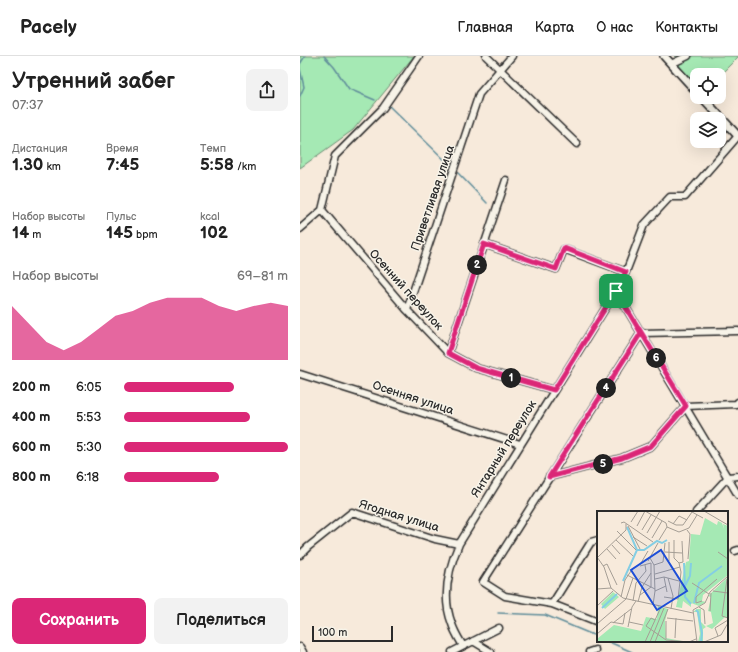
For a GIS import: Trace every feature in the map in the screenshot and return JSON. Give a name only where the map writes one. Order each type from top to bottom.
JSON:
[{"type":"street","points":[[300,229],[322,210],[336,156],[383,108],[419,56]]},
{"type":"street","points":[[486,56],[577,144]]},
{"type":"street","points":[[500,70],[512,56]]},
{"type":"street","points":[[664,56],[690,84]]},
{"type":"street","points":[[671,64],[688,56]]},
{"type":"street","name":"Приветливая улица","points":[[407,310],[479,94],[500,70]]},
{"type":"street","points":[[708,104],[738,136]]},
{"type":"street","name":"Янтарный переулок","points":[[463,646],[451,623],[447,602],[447,582],[458,544],[616,291],[626,272],[644,225],[670,197],[684,196],[738,136]]},
{"type":"street","points":[[448,353],[506,180]]},
{"type":"street","name":"Осенний переулок","points":[[322,210],[407,310],[448,353],[476,368],[554,390]]},
{"type":"street","points":[[484,244],[556,269],[564,248],[626,272]]},
{"type":"street","points":[[616,291],[738,495]]},
{"type":"street","points":[[641,333],[738,331]]},
{"type":"street","points":[[597,622],[552,604],[505,596],[483,582],[641,333]]},
{"type":"street","name":"Осенняя улица","points":[[300,374],[520,444]]},
{"type":"street","points":[[549,477],[622,458],[651,446],[686,406],[736,404],[738,402]]},
{"type":"street","points":[[697,511],[728,477],[738,476]]},
{"type":"street","name":"Ягодная улица","points":[[300,555],[352,512],[435,539],[458,544]]},
{"type":"street","points":[[552,604],[591,542],[597,540]]},
{"type":"street","points":[[452,652],[499,628]]},
{"type":"street","points":[[473,641],[491,652]]},
{"type":"street","points":[[300,647],[303,652]]},
{"type":"green space","points":[[300,56],[414,56],[353,130],[300,168]]},
{"type":"green space","points":[[675,56],[738,56],[726,69],[690,68],[690,78],[677,65],[680,62]]},
{"type":"waterway","points":[[300,64],[305,56]]},
{"type":"waterway","points":[[324,56],[334,67],[349,89],[375,100]]},
{"type":"waterway","points":[[300,69],[304,87],[300,96]]},
{"type":"waterway","points":[[388,105],[452,167]]},
{"type":"waterway","points":[[458,173],[487,203]]},
{"type":"waterway","points":[[498,613],[545,615],[597,637]]},
{"type":"waterway","points":[[609,642],[632,652]]},
{"type":"route","points":[[616,291],[554,390],[476,368],[448,353],[484,244],[556,269],[564,248],[626,272],[616,291],[641,333],[549,477],[622,458],[651,446],[686,406],[616,291]]}]
